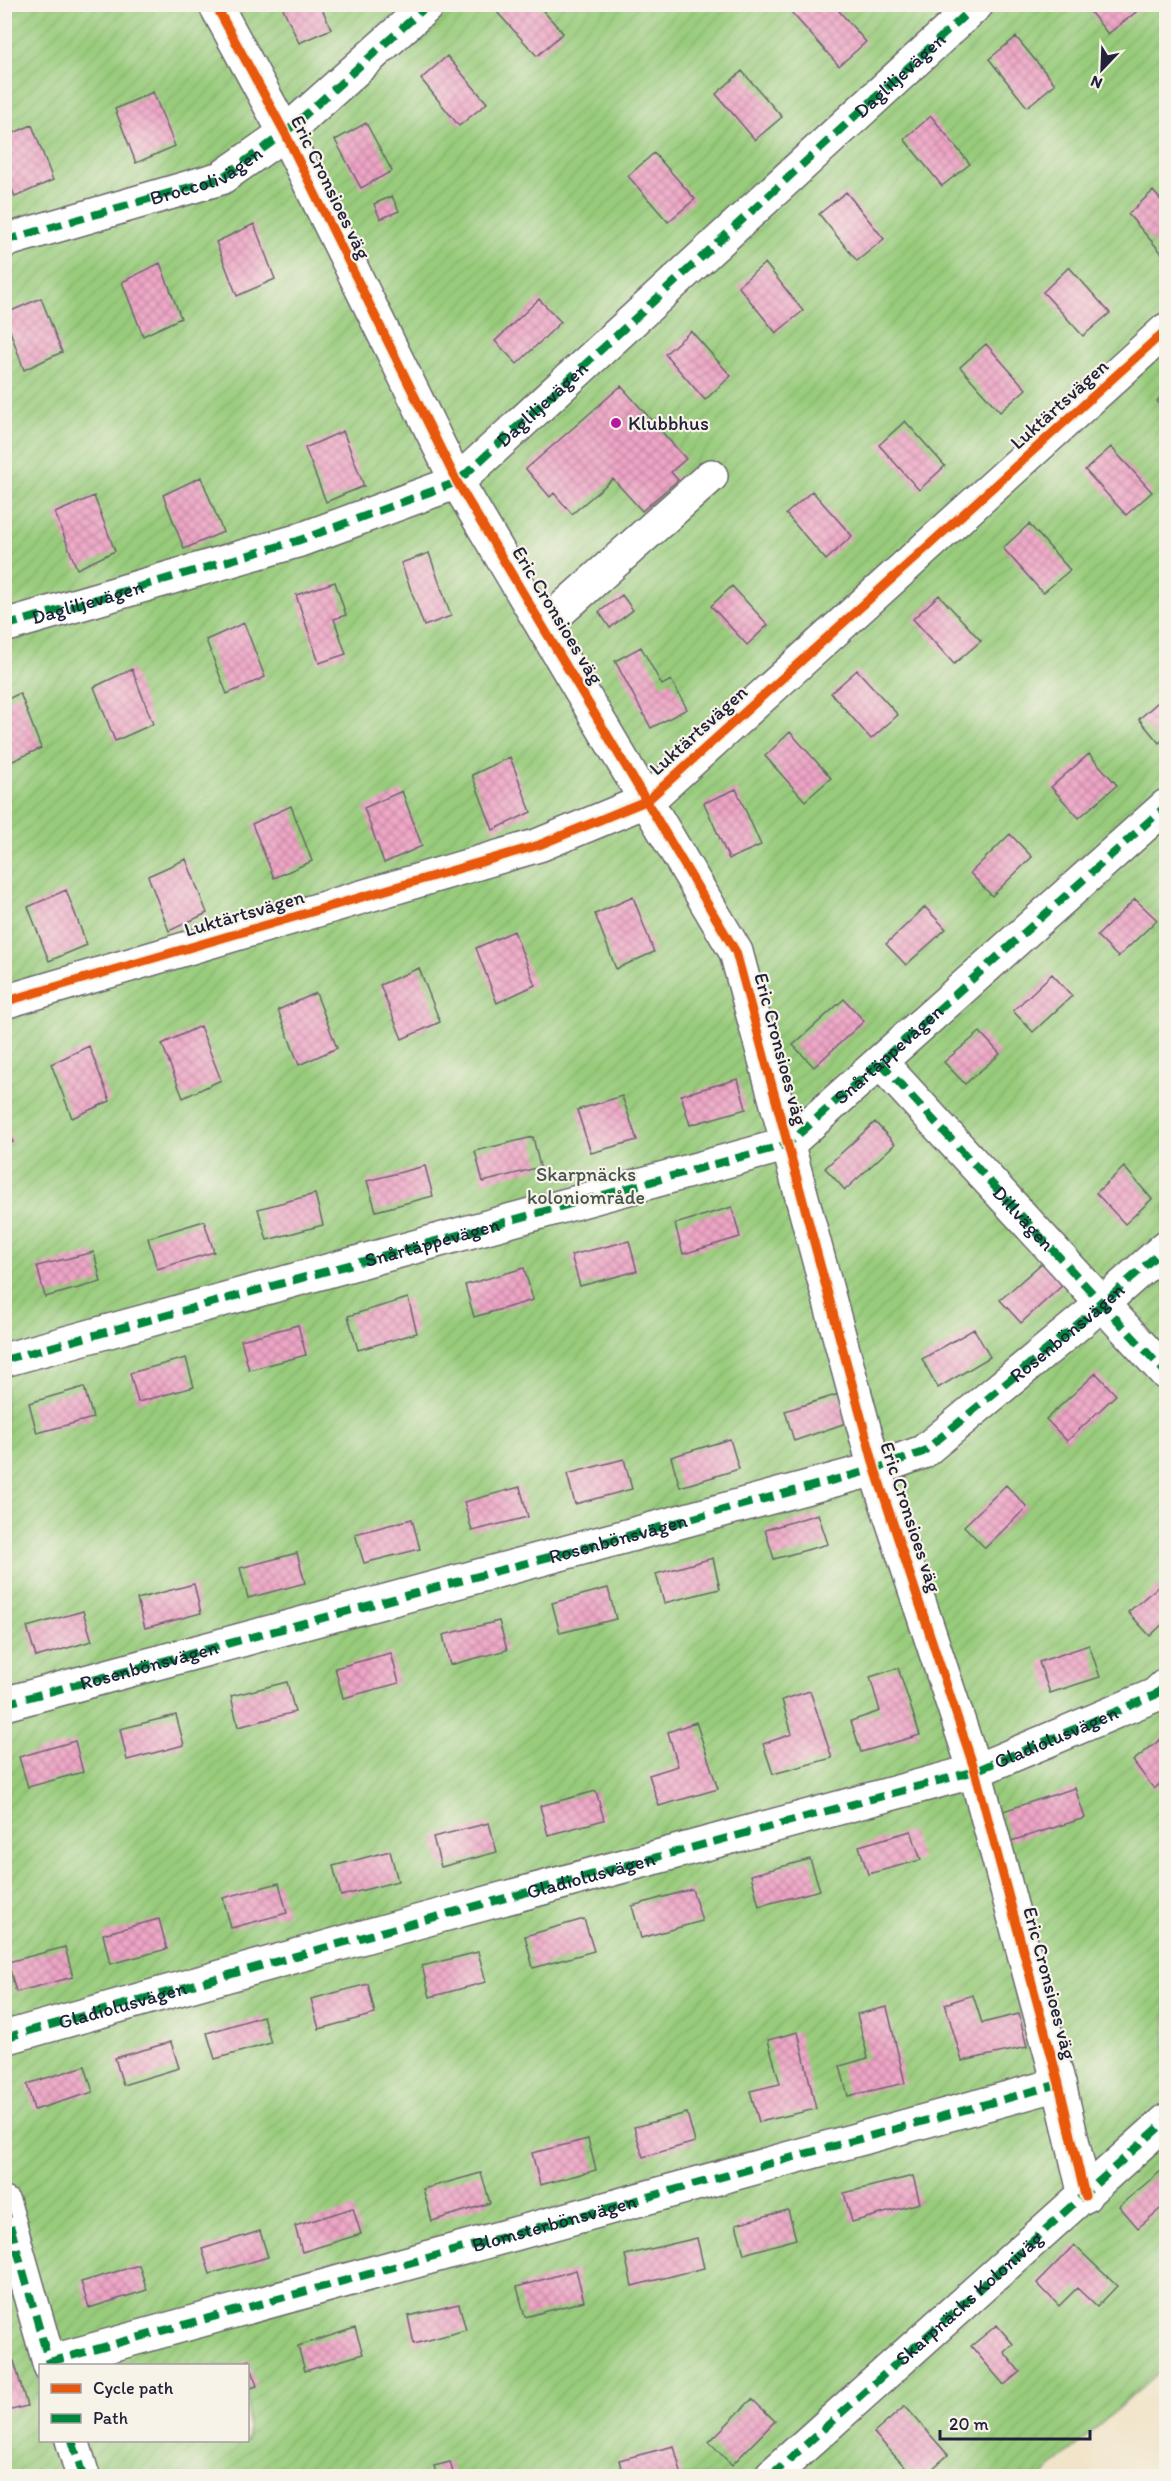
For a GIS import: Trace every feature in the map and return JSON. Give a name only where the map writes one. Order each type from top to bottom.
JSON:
[{"type":"street","name":"Eric Cronsioes väg","points":[[215,4],[285,133],[457,482],[648,800],[736,952],[875,1469],[975,1771],[1059,2084],[1085,2196]]},
{"type":"street","name":"Broccolivägen","points":[[4,242],[221,178],[285,133],[429,4]]},
{"type":"street","name":"Dagliljevägen","points":[[4,626],[297,541],[457,482],[977,4]]},
{"type":"street","name":"Luktärtsvägen","points":[[4,1002],[538,845],[648,800],[1167,330]]},
{"type":"street","points":[[543,626],[711,476]]},
{"type":"street","name":"Snårtäppevägen","points":[[4,1360],[788,1144],[1167,806]]},
{"type":"street","name":"Dillvägen","points":[[880,1062],[1167,1373]]},
{"type":"street","name":"Rosenbönsvägen","points":[[4,1704],[875,1469],[922,1452],[1102,1304],[1167,1247]]},
{"type":"street","name":"Gladiolusvägen","points":[[4,2038],[417,1922],[975,1771],[1155,1695],[1167,1685]]},
{"type":"street","name":"Blomsterbönsvägen","points":[[50,2364],[1059,2084]]},
{"type":"street","name":"Skarpnäcks Koloniväg","points":[[771,2476],[1167,2121]]},
{"type":"street","points":[[4,2204],[50,2364]]},
{"type":"street","points":[[73,2442],[83,2476]]},
{"type":"green space","name":"Skarpnäcks koloniområde","points":[[5,5],[1166,5],[1166,2366],[1042,2476],[5,2476]]},
{"type":"building","points":[[281,4],[320,4],[331,29],[299,43]]},
{"type":"building","points":[[503,4],[537,4],[563,33],[537,56],[496,11]]},
{"type":"building","points":[[784,4],[833,4],[866,42],[839,66]]},
{"type":"building","points":[[1084,4],[1130,4],[1136,12],[1108,34]]},
{"type":"building","points":[[1016,37],[1055,84],[1027,107],[989,59]]},
{"type":"building","points":[[447,56],[487,103],[459,126],[421,79]]},
{"type":"building","points":[[742,71],[782,117],[755,140],[716,94]]},
{"type":"building","points":[[153,92],[175,146],[136,163],[115,109]]},
{"type":"building","points":[[931,116],[970,164],[942,186],[904,139]]},
{"type":"building","points":[[366,123],[392,171],[361,188],[335,140]]},
{"type":"building","points":[[32,125],[53,180],[15,197],[4,169],[4,137]]},
{"type":"building","points":[[654,153],[695,199],[668,222],[628,176]]},
{"type":"building","points":[[1153,191],[1166,206],[1166,258],[1128,214]]},
{"type":"building","points":[[846,192],[884,239],[857,261],[819,214]]},
{"type":"building","points":[[392,196],[399,211],[380,219],[374,204]]},
{"type":"building","points":[[254,224],[275,279],[237,296],[216,242]]},
{"type":"building","points":[[160,263],[181,318],[143,336],[122,282]]},
{"type":"building","points":[[765,263],[803,311],[776,333],[738,286]]},
{"type":"building","points":[[1069,267],[1110,313],[1083,336],[1043,292]]},
{"type":"building","points":[[41,298],[62,352],[24,370],[4,314]]},
{"type":"building","points":[[539,299],[561,322],[517,364],[495,341]]},
{"type":"building","points":[[691,331],[731,376],[705,400],[665,354]]},
{"type":"building","points":[[986,344],[1026,389],[1000,412],[960,367]]},
{"type":"building","name":"Klubbhus","points":[[621,386],[686,459],[671,472],[678,480],[642,511],[613,479],[572,514],[554,493],[550,497],[526,469]]},
{"type":"building","points":[[1166,391],[1166,411],[1157,401]]},
{"type":"building","points":[[905,421],[945,466],[919,490],[879,445]]},
{"type":"building","points":[[343,431],[364,486],[326,502],[305,448]]},
{"type":"building","points":[[1111,447],[1152,492],[1126,515],[1085,470]]},
{"type":"building","points":[[201,477],[223,532],[184,549],[163,495]]},
{"type":"building","points":[[812,491],[852,536],[826,560],[786,514]]},
{"type":"building","points":[[94,496],[115,551],[77,569],[55,513]]},
{"type":"building","points":[[1029,524],[1070,570],[1043,593],[1003,548]]},
{"type":"building","points":[[429,553],[451,616],[424,626],[401,563]]},
{"type":"building","points":[[335,582],[346,615],[334,619],[346,654],[319,663],[296,595]]},
{"type":"building","points":[[732,586],[768,625],[747,645],[711,606]]},
{"type":"building","points":[[622,595],[633,610],[610,628],[599,612]]},
{"type":"building","points":[[939,595],[981,641],[954,664],[913,619]]},
{"type":"building","points":[[244,623],[265,677],[227,694],[206,640]]},
{"type":"building","points":[[641,647],[662,685],[671,680],[687,709],[651,728],[615,661]]},
{"type":"building","points":[[132,669],[153,724],[115,741],[94,687]]},
{"type":"building","points":[[857,670],[898,715],[871,739],[831,693]]},
{"type":"building","points":[[20,693],[41,748],[4,765],[4,701]]},
{"type":"building","points":[[1166,695],[1166,737],[1159,743],[1139,719]]},
{"type":"building","points":[[790,732],[831,778],[805,801],[765,756]]},
{"type":"building","points":[[1089,754],[1117,785],[1079,818],[1051,787]]},
{"type":"building","points":[[510,757],[531,812],[493,830],[472,775]]},
{"type":"building","points":[[736,789],[761,845],[729,859],[704,803]]},
{"type":"building","points":[[402,791],[422,846],[384,863],[364,808]]},
{"type":"building","points":[[291,806],[312,861],[274,878],[252,824]]},
{"type":"building","points":[[1010,834],[1032,857],[992,896],[970,873]]},
{"type":"building","points":[[186,859],[207,913],[169,931],[148,876]]},
{"type":"building","points":[[66,890],[87,945],[49,961],[28,907]]},
{"type":"building","points":[[633,897],[654,952],[616,969],[595,914]]},
{"type":"building","points":[[1135,899],[1157,920],[1118,957],[1097,936]]},
{"type":"building","points":[[925,907],[946,929],[906,965],[886,944]]},
{"type":"building","points":[[514,931],[535,985],[497,1003],[476,948]]},
{"type":"building","points":[[419,968],[440,1022],[402,1039],[380,985]]},
{"type":"building","points":[[1052,974],[1072,996],[1033,1032],[1013,1011]]},
{"type":"building","points":[[316,993],[337,1048],[299,1065],[278,1010]]},
{"type":"building","points":[[844,999],[864,1021],[814,1067],[793,1045]]},
{"type":"building","points":[[200,1026],[221,1080],[183,1098],[162,1044]]},
{"type":"building","points":[[980,1032],[1000,1054],[965,1084],[944,1062]]},
{"type":"building","points":[[89,1046],[110,1101],[72,1118],[51,1064]]},
{"type":"building","points":[[738,1079],[746,1109],[690,1125],[681,1095]]},
{"type":"building","points":[[622,1096],[637,1140],[591,1153],[577,1110]]},
{"type":"building","points":[[4,1120],[13,1142],[4,1146]]},
{"type":"building","points":[[875,1122],[895,1144],[845,1190],[825,1168]]},
{"type":"building","points":[[533,1137],[540,1167],[483,1182],[475,1151]]},
{"type":"building","points":[[425,1166],[433,1196],[376,1211],[367,1181]]},
{"type":"building","points":[[1124,1167],[1152,1199],[1125,1224],[1096,1193]]},
{"type":"building","points":[[315,1194],[323,1225],[267,1240],[258,1209]]},
{"type":"building","points":[[732,1207],[740,1237],[683,1254],[675,1224]]},
{"type":"building","points":[[204,1221],[214,1252],[157,1269],[148,1238]]},
{"type":"building","points":[[629,1241],[637,1271],[580,1286],[571,1255]]},
{"type":"building","points":[[94,1252],[101,1282],[45,1297],[37,1266]]},
{"type":"building","points":[[1043,1262],[1064,1284],[1021,1323],[1000,1300]]},
{"type":"building","points":[[524,1268],[533,1300],[474,1317],[465,1285]]},
{"type":"building","points":[[408,1298],[417,1333],[358,1350],[348,1316]]},
{"type":"building","points":[[298,1325],[306,1355],[249,1370],[241,1340]]},
{"type":"building","points":[[974,1329],[990,1357],[938,1388],[922,1359]]},
{"type":"building","points":[[186,1358],[194,1387],[138,1402],[130,1373]]},
{"type":"building","points":[[1096,1373],[1116,1395],[1067,1441],[1046,1419]]},
{"type":"building","points":[[84,1387],[93,1418],[37,1433],[29,1403]]},
{"type":"building","points":[[839,1394],[849,1422],[794,1441],[785,1411]]},
{"type":"building","points":[[730,1439],[739,1469],[680,1487],[671,1457]]},
{"type":"building","points":[[624,1459],[632,1489],[575,1504],[567,1474]]},
{"type":"building","points":[[1006,1485],[1027,1507],[985,1548],[964,1526]]},
{"type":"building","points":[[520,1487],[528,1517],[472,1531],[464,1502]]},
{"type":"building","points":[[818,1514],[828,1544],[774,1559],[765,1530]]},
{"type":"building","points":[[412,1519],[420,1549],[364,1563],[355,1534]]},
{"type":"building","points":[[297,1553],[305,1583],[248,1598],[240,1568]]},
{"type":"building","points":[[713,1558],[720,1589],[664,1603],[656,1574]]},
{"type":"building","points":[[1166,1580],[1166,1621],[1150,1636],[1128,1612]]},
{"type":"building","points":[[194,1584],[201,1613],[145,1628],[137,1599]]},
{"type":"building","points":[[608,1588],[616,1619],[560,1633],[552,1603]]},
{"type":"building","points":[[83,1611],[92,1641],[36,1657],[27,1627]]},
{"type":"building","points":[[499,1621],[507,1650],[450,1665],[443,1635]]},
{"type":"building","points":[[1089,1645],[1100,1677],[1050,1693],[1039,1662]]},
{"type":"building","points":[[391,1653],[399,1683],[343,1698],[335,1668]]},
{"type":"building","points":[[898,1668],[920,1735],[861,1752],[851,1721],[880,1711],[870,1677]]},
{"type":"building","points":[[287,1682],[295,1712],[238,1727],[231,1696]]},
{"type":"building","points":[[810,1691],[832,1758],[773,1774],[763,1744],[792,1734],[782,1700]]},
{"type":"building","points":[[176,1715],[184,1745],[127,1760],[120,1729]]},
{"type":"building","points":[[696,1722],[718,1789],[659,1806],[649,1775],[678,1766],[668,1732]]},
{"type":"building","points":[[1166,1735],[1166,1779],[1154,1789],[1133,1761]]},
{"type":"building","points":[[75,1741],[83,1772],[28,1787],[19,1757]]},
{"type":"building","points":[[1075,1788],[1085,1818],[1011,1841],[1003,1811]]},
{"type":"building","points":[[596,1791],[604,1820],[548,1835],[540,1806]]},
{"type":"building","points":[[489,1823],[497,1852],[441,1867],[433,1837]]},
{"type":"building","points":[[911,1831],[921,1860],[868,1874],[859,1846]]},
{"type":"building","points":[[390,1851],[398,1881],[341,1896],[333,1866]]},
{"type":"building","points":[[810,1859],[820,1890],[759,1906],[751,1875]]},
{"type":"building","points":[[279,1883],[287,1913],[231,1928],[223,1898]]},
{"type":"building","points":[[692,1889],[702,1921],[641,1938],[632,1906]]},
{"type":"building","points":[[159,1919],[167,1949],[110,1964],[103,1934]]},
{"type":"building","points":[[584,1919],[594,1951],[533,1968],[525,1936]]},
{"type":"building","points":[[65,1947],[73,1977],[16,1992],[8,1962]]},
{"type":"building","points":[[478,1952],[486,1982],[430,1997],[422,1966]]},
{"type":"building","points":[[368,1984],[375,2014],[319,2029],[311,1999]]},
{"type":"building","points":[[973,1995],[982,2023],[1019,2014],[1027,2047],[962,2061],[945,2004]]},
{"type":"building","points":[[887,2007],[905,2083],[848,2096],[840,2066],[868,2058],[857,2014]]},
{"type":"building","points":[[263,2016],[271,2043],[215,2059],[207,2033]]},
{"type":"building","points":[[798,2032],[816,2109],[759,2122],[750,2091],[780,2084],[768,2040]]},
{"type":"building","points":[[171,2042],[179,2068],[123,2085],[115,2058]]},
{"type":"building","points":[[85,2066],[93,2092],[34,2110],[27,2084]]},
{"type":"building","points":[[687,2113],[695,2142],[643,2157],[634,2127]]},
{"type":"building","points":[[588,2139],[596,2170],[540,2185],[532,2153]]},
{"type":"building","points":[[1161,2171],[1166,2178],[1166,2204],[1138,2228],[1119,2206]]},
{"type":"building","points":[[481,2173],[490,2203],[432,2221],[423,2189]]},
{"type":"building","points":[[913,2176],[920,2203],[852,2222],[844,2193]]},
{"type":"building","points":[[353,2208],[361,2234],[302,2252],[295,2226]]},
{"type":"building","points":[[788,2210],[796,2239],[744,2254],[736,2224]]},
{"type":"building","points":[[260,2231],[268,2257],[210,2274],[202,2249]]},
{"type":"building","points":[[697,2238],[704,2268],[632,2286],[625,2255]]},
{"type":"building","points":[[1074,2245],[1117,2286],[1097,2307],[1077,2288],[1059,2306],[1037,2283]]},
{"type":"building","points":[[139,2265],[147,2290],[89,2308],[81,2282]]},
{"type":"building","points":[[576,2270],[584,2301],[525,2317],[517,2287]]},
{"type":"building","points":[[459,2304],[466,2330],[414,2344],[408,2316]]},
{"type":"building","points":[[997,2325],[1013,2344],[1004,2352],[1020,2372],[1004,2385],[971,2346]]},
{"type":"building","points":[[355,2328],[363,2354],[305,2371],[298,2346]]},
{"type":"building","points":[[249,2360],[257,2386],[249,2389],[249,2364],[238,2364]]},
{"type":"building","points":[[14,2361],[27,2406],[4,2412],[4,2363]]},
{"type":"building","points":[[752,2399],[775,2421],[732,2465],[709,2442]]},
{"type":"building","points":[[905,2406],[948,2455],[924,2476],[913,2476],[874,2433]]},
{"type":"building","points":[[674,2446],[682,2476],[623,2476],[619,2460]]},
{"type":"building","points":[[450,2462],[454,2476],[437,2476],[434,2466]]},
{"type":"building","points":[[40,2470],[42,2476],[19,2476]]},
{"type":"marked path","points":[[4,241],[221,178],[285,133],[429,4]]},
{"type":"marked path","points":[[4,626],[297,541],[457,482],[977,4]]},
{"type":"marked path","points":[[4,1360],[788,1144],[1166,806]]},
{"type":"marked path","points":[[880,1062],[1166,1373]]},
{"type":"marked path","points":[[4,1704],[875,1469],[923,1452],[1102,1304],[1166,1247]]},
{"type":"marked path","points":[[4,2038],[417,1922],[975,1771],[1155,1695],[1166,1685]]},
{"type":"marked path","points":[[49,2362],[1059,2084]]},
{"type":"marked path","points":[[771,2476],[1166,2121]]},
{"type":"marked path","points":[[4,2204],[49,2364]]},
{"type":"marked path","points":[[73,2442],[83,2476]]},
{"type":"cycle path","points":[[215,4],[285,133],[457,482],[736,952],[875,1469],[975,1771],[1059,2084],[1085,2196]]},
{"type":"cycle path","points":[[4,1002],[539,845],[648,800],[1166,330]]},
{"type":"place","name":"Klubbhus","points":[[616,423]]}]
